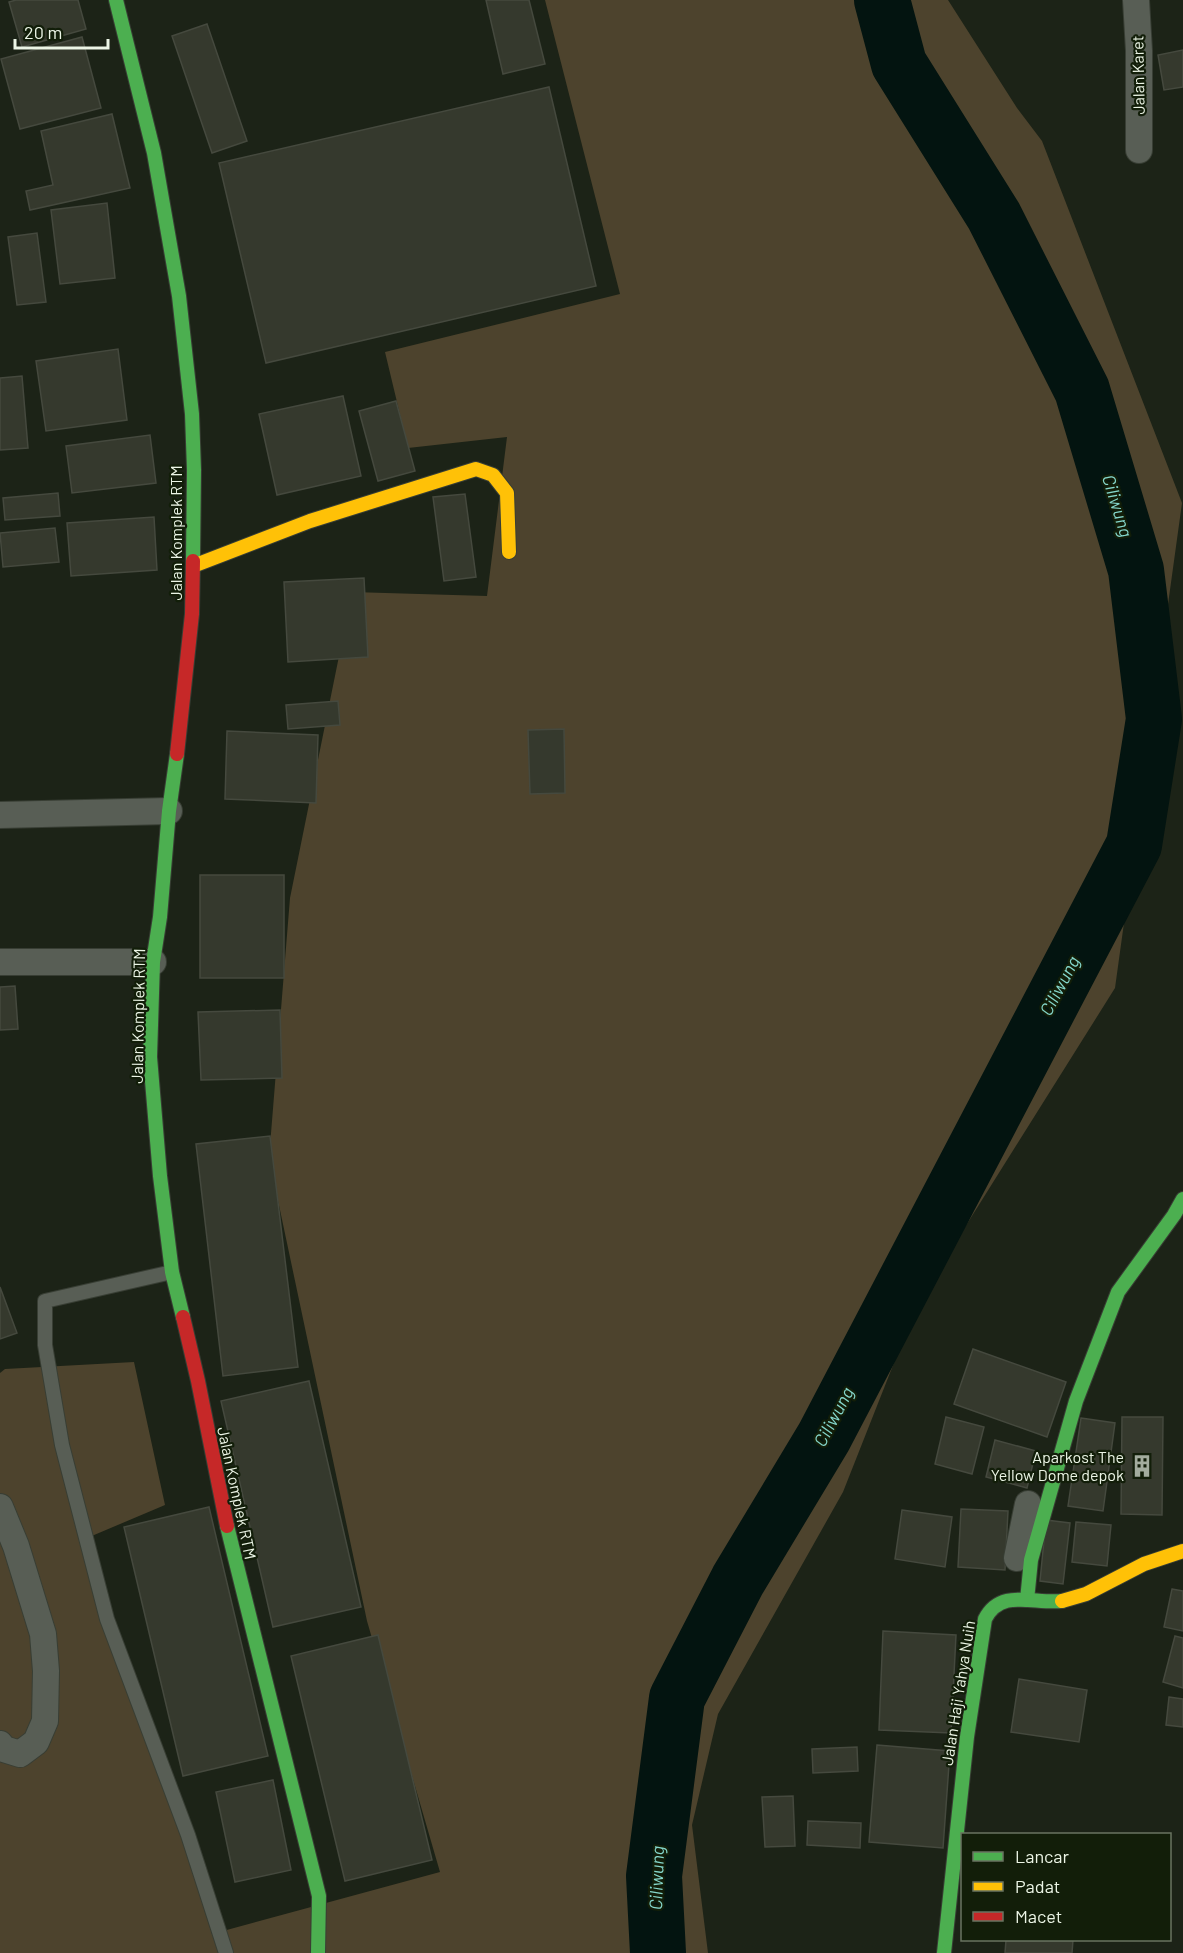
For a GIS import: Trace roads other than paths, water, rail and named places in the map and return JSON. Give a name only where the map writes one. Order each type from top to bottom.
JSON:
[{"type":"street","name":"Jalan Komplek RTM","points":[[116,0],[154,153],[180,296],[192,414],[195,498],[192,614],[160,917],[153,962],[150,1057],[154,1118],[172,1272],[198,1381],[218,1490],[319,1896],[318,1953]]},
{"type":"street","name":"Jalan Karet","points":[[1136,0],[1139,51],[1139,150]]},
{"type":"street","points":[[193,566],[310,521],[476,469],[493,475],[507,493],[509,552]]},
{"type":"street","points":[[0,815],[170,810]]},
{"type":"street","points":[[0,962],[153,962]]},
{"type":"street","points":[[1018,1600],[1076,1401],[1118,1292],[1183,1199]]},
{"type":"street","points":[[1018,1600],[1028,1504]]},
{"type":"street","points":[[0,1507],[16,1546],[43,1634],[46,1691],[45,1721],[36,1742],[20,1754],[4,1749],[0,1744]]},
{"type":"street","points":[[1018,1600],[1052,1603],[1072,1600],[1144,1564],[1183,1551]]},
{"type":"street","name":"Jalan Haji Yahya Nuih","points":[[944,1953],[967,1737],[985,1619],[989,1609],[995,1604],[1001,1601],[1018,1600]]},
{"type":"lane","points":[[172,1272],[45,1301],[45,1345],[62,1446],[106,1618],[188,1835],[226,1953]]},
{"type":"waterway","name":"Ciliwung","points":[[658,1953],[654,1876],[677,1698],[738,1580],[824,1437],[1134,845],[1154,719],[1136,570],[1082,390],[994,216],[899,64],[882,0]]},
{"type":"place","name":"Aparkost The Yellow Dome depok","points":[[1142,1466]]}]
